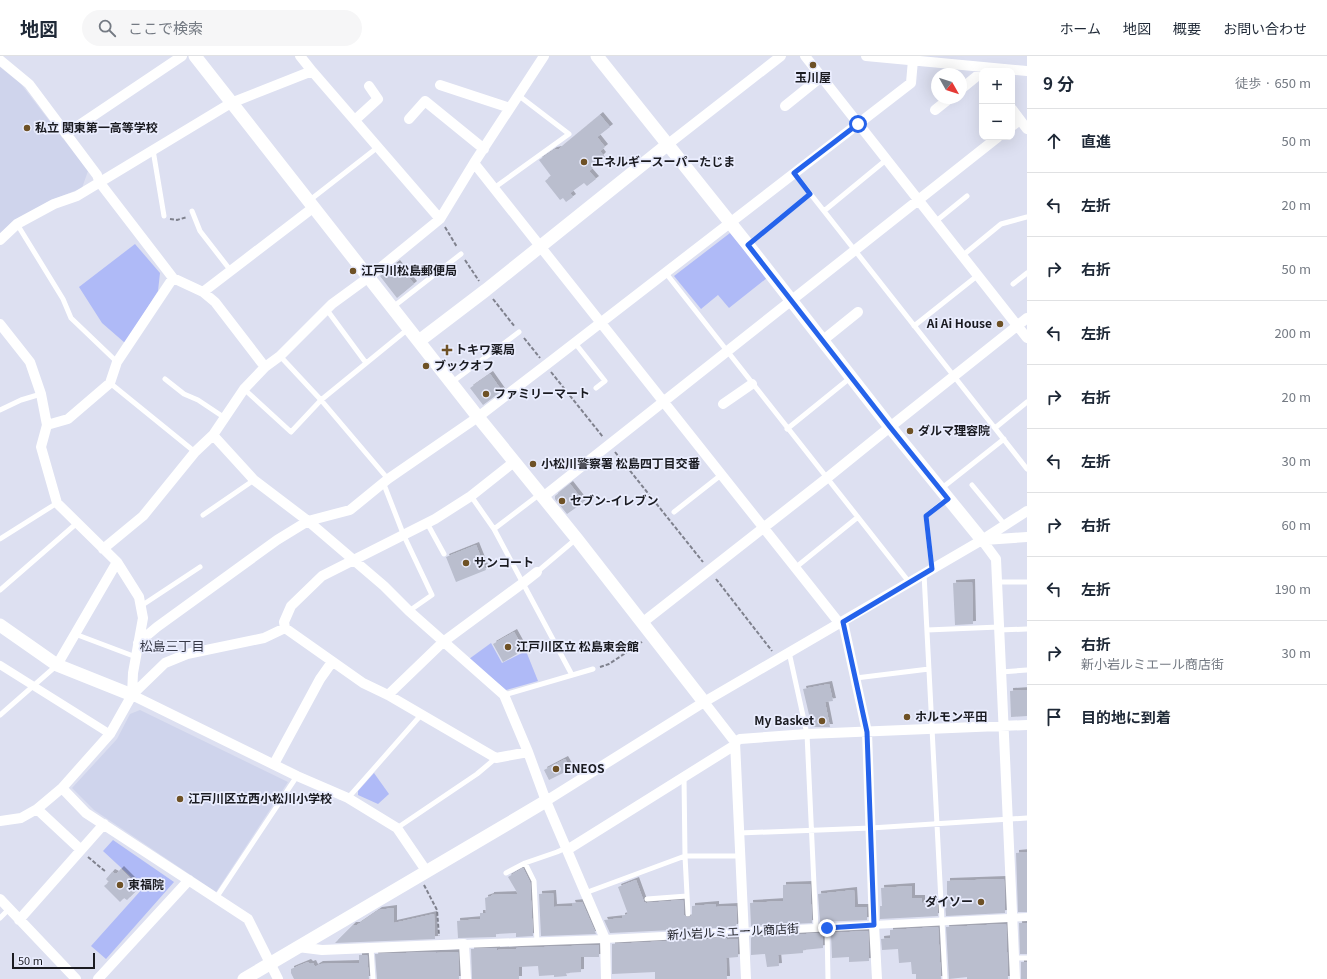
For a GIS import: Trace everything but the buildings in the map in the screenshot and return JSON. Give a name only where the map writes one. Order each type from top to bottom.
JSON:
[{"type":"street","points":[[66,134],[182,56]]},
{"type":"street","points":[[195,56],[478,417],[577,539],[735,744],[746,979]]},
{"type":"street","points":[[300,56],[440,219]]},
{"type":"street","points":[[103,549],[143,516],[196,452],[213,435],[244,390],[265,367],[280,356],[332,304],[369,277],[440,219],[474,163],[544,56]]},
{"type":"street","points":[[597,56],[730,222],[890,427],[996,558],[1015,979]]},
{"type":"street","points":[[419,341],[781,56]]},
{"type":"street","points":[[805,56],[1027,338]]},
{"type":"street","points":[[866,56],[913,60],[979,69]]},
{"type":"street","points":[[987,68],[991,56]]},
{"type":"street","points":[[138,643],[157,627],[277,540],[308,522],[350,510],[385,481],[478,417],[911,82],[913,60]]},
{"type":"street","points":[[0,61],[29,84],[97,175],[100,183],[172,278],[203,292],[215,302],[265,367]]},
{"type":"street","points":[[0,240],[17,224],[54,204],[77,196],[100,183],[231,103],[312,71]]},
{"type":"street","points":[[1015,71],[1027,71]]},
{"type":"street","points":[[967,84],[979,75]]},
{"type":"street","points":[[785,106],[821,77]]},
{"type":"street","points":[[440,85],[510,108]]},
{"type":"street","points":[[355,120],[378,98],[369,86]]},
{"type":"street","points":[[409,120],[425,101],[484,149]]},
{"type":"street","points":[[935,110],[942,104]]},
{"type":"street","points":[[1016,123],[1027,129]]},
{"type":"street","points":[[542,495],[664,402],[994,140]]},
{"type":"street","points":[[474,163],[763,528],[842,623],[856,678],[867,732],[877,979]]},
{"type":"street","points":[[203,292],[231,271],[311,204]]},
{"type":"street","points":[[47,424],[68,419],[110,383],[117,362],[172,278]]},
{"type":"street","points":[[822,341],[858,312]]},
{"type":"street","points":[[642,623],[827,478],[1027,318]]},
{"type":"street","points":[[1,328],[30,362],[41,394],[47,424],[41,447],[57,503],[117,562],[139,597],[143,618],[133,673],[132,695]]},
{"type":"street","points":[[723,404],[752,384]]},
{"type":"street","points":[[213,435],[254,480],[308,522],[384,586],[409,611],[504,696],[528,752],[546,801],[605,939],[606,979]]},
{"type":"street","points":[[514,462],[471,496],[427,524],[322,576],[291,606],[284,622],[286,628],[363,683],[388,695],[496,758],[528,752]]},
{"type":"street","points":[[244,979],[424,874],[546,801],[704,702],[842,623],[982,540],[1027,511]]},
{"type":"street","points":[[982,540],[1027,537]]},
{"type":"street","points":[[57,665],[117,562]]},
{"type":"street","points":[[388,695],[443,642],[537,572]]},
{"type":"street","points":[[0,625],[57,665],[132,695],[297,776],[348,798],[397,828],[424,874]]},
{"type":"street","points":[[0,821],[21,818],[37,809],[62,788],[110,734],[132,695],[165,663],[187,654],[264,638],[286,628]]},
{"type":"street","points":[[274,764],[320,679],[332,662]]},
{"type":"street","points":[[0,665],[110,734]]},
{"type":"street","points":[[566,849],[684,777],[735,744],[740,739],[807,734],[1027,725]]},
{"type":"street","points":[[62,788],[86,813],[248,918],[278,979]]},
{"type":"street","points":[[37,809],[83,852]]},
{"type":"street","points":[[19,920],[83,852],[104,824]]},
{"type":"street","points":[[98,979],[189,880]]},
{"type":"street","points":[[0,900],[73,978]]},
{"type":"street","name":"新小岩ルミエール商店街","points":[[464,944],[605,939],[1027,917]]},
{"type":"street","points":[[298,947],[322,950],[464,944],[466,979]]},
{"type":"lane","points":[[0,61],[6,56]]},
{"type":"lane","points":[[494,188],[569,134],[518,95]]},
{"type":"lane","points":[[311,204],[378,147]]},
{"type":"lane","points":[[153,150],[164,216]]},
{"type":"lane","points":[[824,211],[886,160]]},
{"type":"lane","points":[[794,173],[1027,469]]},
{"type":"lane","points":[[748,245],[810,194]]},
{"type":"lane","points":[[935,222],[967,196]]},
{"type":"lane","points":[[193,213],[200,231],[231,271]]},
{"type":"lane","points":[[962,256],[1001,224],[1027,217]]},
{"type":"lane","points":[[17,224],[63,299],[71,318],[117,362]]},
{"type":"lane","points":[[392,307],[461,254]]},
{"type":"lane","points":[[665,272],[909,582]]},
{"type":"lane","points":[[1013,284],[1027,273]]},
{"type":"lane","points":[[914,326],[977,276]]},
{"type":"lane","points":[[327,310],[366,363]]},
{"type":"lane","points":[[244,390],[291,432],[321,400],[409,329]]},
{"type":"lane","points":[[452,383],[519,332]]},
{"type":"lane","points":[[575,343],[605,381],[596,388]]},
{"type":"lane","points":[[280,356],[321,400],[385,481],[404,536],[432,595],[409,611]]},
{"type":"lane","points":[[788,428],[851,377]]},
{"type":"lane","points":[[165,379],[184,394],[198,400],[224,418]]},
{"type":"lane","points":[[110,383],[196,452]]},
{"type":"lane","points":[[0,410],[21,400],[41,394]]},
{"type":"lane","points":[[994,428],[1027,402]]},
{"type":"lane","points":[[945,979],[927,630],[928,571],[926,516],[944,494],[1004,439]]},
{"type":"lane","points":[[674,512],[722,475]]},
{"type":"lane","points":[[203,515],[254,480]]},
{"type":"lane","points":[[972,485],[1006,525]]},
{"type":"lane","points":[[494,529],[542,495]]},
{"type":"lane","points":[[471,496],[494,529],[572,675]]},
{"type":"lane","points":[[0,539],[57,503]]},
{"type":"lane","points":[[795,568],[858,517]]},
{"type":"lane","points":[[0,590],[77,523]]},
{"type":"lane","points":[[427,524],[444,554]]},
{"type":"lane","points":[[537,572],[577,539]]},
{"type":"lane","points":[[141,606],[200,567]]},
{"type":"lane","points":[[997,582],[1027,582]]},
{"type":"lane","points":[[927,630],[1027,628]]},
{"type":"lane","points":[[75,634],[136,657]]},
{"type":"lane","points":[[789,652],[807,734],[816,928]]},
{"type":"lane","points":[[0,715],[57,665]]},
{"type":"lane","points":[[856,678],[930,668]]},
{"type":"lane","points":[[504,696],[593,670]]},
{"type":"lane","points":[[1001,672],[1027,670]]},
{"type":"lane","points":[[348,798],[421,715]]},
{"type":"lane","points":[[397,828],[477,774],[496,758]]},
{"type":"lane","points":[[216,898],[297,776]]},
{"type":"lane","points":[[684,777],[685,856],[688,914]]},
{"type":"lane","points":[[739,833],[871,828],[1027,818]]},
{"type":"lane","points":[[506,873],[525,863],[566,849]]},
{"type":"lane","points":[[585,893],[685,856],[740,856]]},
{"type":"lane","points":[[525,863],[534,881],[537,942]]},
{"type":"lane","points":[[647,899],[687,896]]},
{"type":"lane","points":[[0,918],[9,909]]},
{"type":"lane","points":[[827,928],[828,979]]},
{"type":"lane","points":[[371,948],[373,979]]},
{"type":"lane","points":[[1014,958],[1027,958]]},
{"type":"path","points":[[164,216],[168,219],[178,220],[193,213]]},
{"type":"path","points":[[593,670],[609,664],[652,636]]},
{"type":"path","points":[[83,852],[106,872]]},
{"type":"path","points":[[424,874],[437,910],[440,945]]},
{"type":"shaded area","name":"私立 関東第一高等学校","points":[[0,67],[21,84],[88,171],[82,188],[49,201],[0,233]]},
{"type":"shaded area","points":[[730,233],[767,278],[729,308],[718,295],[701,309],[674,276]]},
{"type":"shaded area","points":[[135,244],[160,273],[158,291],[125,343],[102,323],[79,287]]},
{"type":"shaded area","points":[[491,643],[502,663],[526,651],[538,681],[506,690],[469,659]]},
{"type":"shaded area","name":"江戸川区立西小松川小学校","points":[[140,710],[288,782],[216,892],[94,810],[72,788],[117,739],[130,714]]},
{"type":"shaded area","points":[[374,773],[389,794],[378,804],[358,795],[358,791]]},
{"type":"shaded area","points":[[113,840],[174,882],[106,959],[91,946],[143,888],[103,851]]},
{"type":"place","name":"玉川屋","points":[[813,65]]},
{"type":"place","name":"私立 関東第一高等学校","points":[[27,128]]},
{"type":"place","name":"エネルギースーパーたじま","points":[[584,162]]},
{"type":"place","name":"江戸川松島郵便局","points":[[353,271]]},
{"type":"place","name":"Ai Ai House","points":[[1000,324]]},
{"type":"place","name":"トキワ薬局","points":[[447,350]]},
{"type":"place","name":"ブックオフ","points":[[426,366]]},
{"type":"place","name":"ファミリーマート","points":[[486,394]]},
{"type":"place","name":"ダルマ理容院","points":[[910,431]]},
{"type":"place","name":"小松川警察署 松島四丁目交番","points":[[533,464]]},
{"type":"place","name":"セブン-イレブン","points":[[562,501]]},
{"type":"place","name":"サンコート","points":[[466,563]]},
{"type":"place","name":"江戸川区立 松島東会館","points":[[508,647]]},
{"type":"place","name":"ホルモン平田","points":[[907,717]]},
{"type":"place","name":"My Basket","points":[[822,721]]},
{"type":"place","name":"ENEOS","points":[[556,769]]},
{"type":"place","name":"江戸川区立西小松川小学校","points":[[180,799]]},
{"type":"place","name":"東福院","points":[[120,885]]},
{"type":"place","name":"ダイソー","points":[[981,902]]},
{"type":"district","name":"松島三丁目","points":[[172,646]]},
{"type":"route","points":[[827,928],[874,925],[867,732],[843,622],[932,569],[926,516],[948,499],[748,245],[810,194],[794,173],[858,124]]}]
